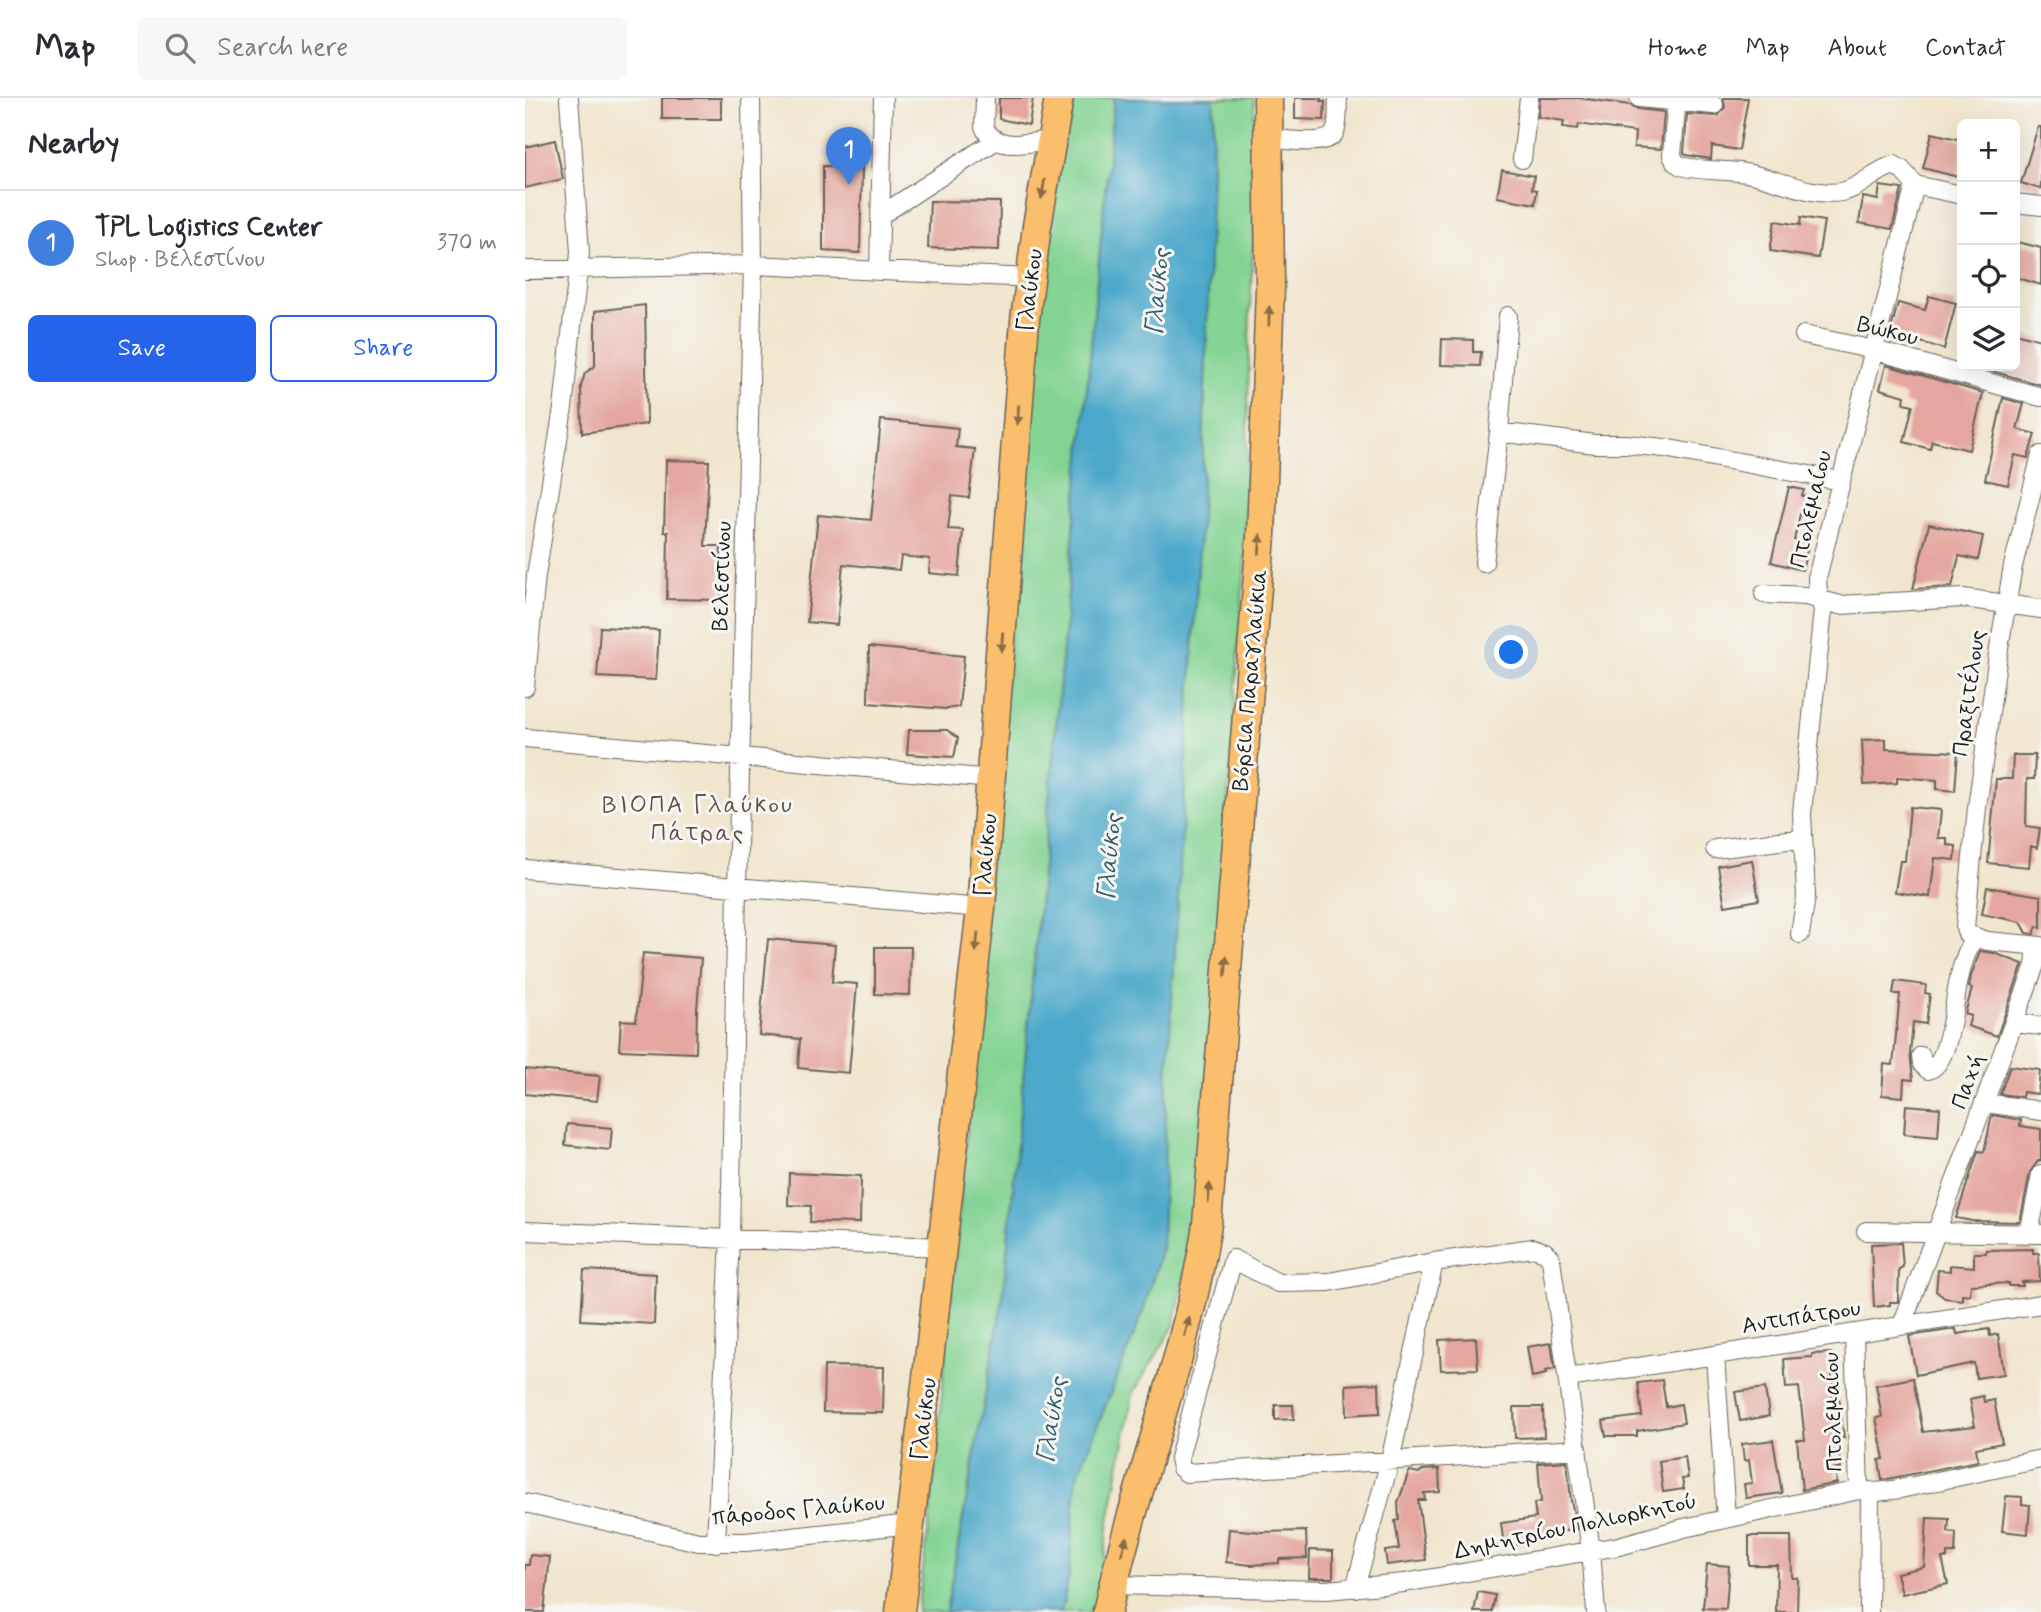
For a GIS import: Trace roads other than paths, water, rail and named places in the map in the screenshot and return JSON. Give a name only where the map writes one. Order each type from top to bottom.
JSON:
[{"type":"main road","name":"Γλαύκου","points":[[900,1612],[981,908],[1024,332],[1059,98]]},
{"type":"main road","name":"Βόρεια Παραγλαύκια","points":[[1111,1598],[1176,1369],[1201,1260],[1215,1134],[1261,536],[1268,392],[1268,98]]},
{"type":"street","points":[[525,687],[530,576],[563,408],[579,268],[569,98]]},
{"type":"street","name":"Βελεστίνου","points":[[716,1543],[730,1238],[754,265],[751,98]]},
{"type":"street","points":[[879,270],[883,98]]},
{"type":"street","points":[[985,98],[984,127],[995,141],[1004,144],[1051,141]]},
{"type":"street","points":[[1269,138],[1322,142],[1331,138],[1336,130],[1338,98]]},
{"type":"street","points":[[1522,159],[1529,98]]},
{"type":"street","points":[[1639,98],[1714,106]]},
{"type":"street","points":[[1677,100],[1672,152],[1675,162],[1689,168],[1744,172],[1817,191],[1833,192],[1849,190],[1894,165],[1915,185],[1957,194]]},
{"type":"street","points":[[881,215],[995,141]]},
{"type":"street","name":"Πτολεμαίου","points":[[1800,934],[1807,897],[1802,813],[1823,610],[1817,578],[1915,185]]},
{"type":"street","points":[[2020,203],[2041,206]]},
{"type":"street","points":[[525,270],[754,265],[1030,278]]},
{"type":"street","points":[[1484,563],[1499,432],[1508,316]]},
{"type":"street","name":"Βώκου","points":[[1804,335],[1874,350],[2041,397]]},
{"type":"street","points":[[1499,432],[1580,443],[1664,448],[1841,481]]},
{"type":"street","name":"Πραξιτέλους","points":[[1973,937],[1967,934],[1965,927],[1991,697],[2006,603],[2041,455]]},
{"type":"street","points":[[1764,594],[1806,596],[1840,605],[1963,598],[2041,609]]},
{"type":"street","points":[[525,738],[992,779]]},
{"type":"street","points":[[1715,849],[1803,838]]},
{"type":"street","points":[[525,869],[981,908]]},
{"type":"street","points":[[1921,1056],[1922,1064],[1929,1070],[1936,1067],[1941,1060],[1962,967],[1973,937],[2039,946]]},
{"type":"street","name":"Παχή","points":[[1902,1325],[1986,1103],[2035,965],[2039,946]]},
{"type":"street","points":[[2014,1023],[2041,1026]]},
{"type":"street","points":[[1986,1103],[2041,1111]]},
{"type":"street","points":[[1866,1231],[2035,1234],[2041,1174]]},
{"type":"street","points":[[525,1231],[943,1247]]},
{"type":"street","points":[[1578,1449],[1187,1473],[1181,1468],[1179,1458],[1233,1259],[1278,1283],[1329,1282],[1434,1262],[1533,1248],[1545,1252],[1551,1259],[1568,1378],[1578,1449],[1591,1551],[1596,1612]]},
{"type":"street","points":[[1355,1588],[1391,1461],[1434,1262]]},
{"type":"street","name":"Αντιπάτρου","points":[[1568,1378],[2041,1304]]},
{"type":"street","name":"Πτολεμαίου","points":[[1854,1333],[1869,1612]]},
{"type":"street","points":[[1715,1355],[1725,1519]]},
{"type":"street","name":"Δημητρίου Πολιορκητού","points":[[1111,1598],[1326,1590],[1444,1577],[1619,1546],[1725,1519],[1864,1491],[1900,1489],[2041,1459]]},
{"type":"street","name":"πάροδος Γλαύκου","points":[[525,1503],[686,1540],[716,1543],[911,1524]]},
{"type":"water","name":"Γλαύκος","points":[[1114,98],[1214,98],[1201,515],[1166,1099],[1162,1247],[1142,1315],[1076,1479],[1069,1575],[1061,1612],[946,1612],[1003,1297]]},
{"type":"place","name":"TPL Logistics Center","points":[[849,185]]},
{"type":"district","name":"ΒΙΟΠΑ Γλαύκου Πάτρας","points":[[698,818]]}]
